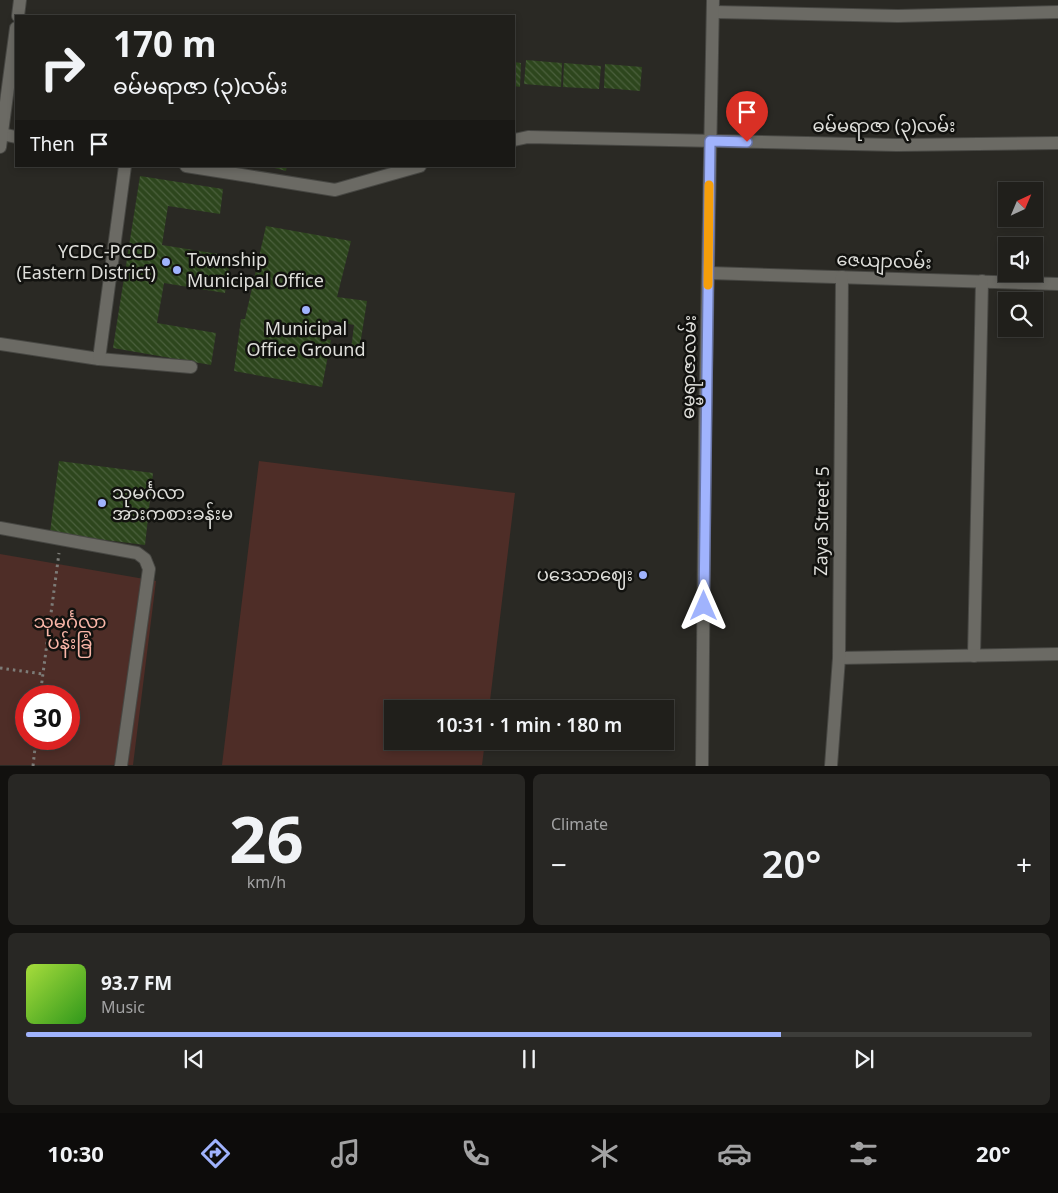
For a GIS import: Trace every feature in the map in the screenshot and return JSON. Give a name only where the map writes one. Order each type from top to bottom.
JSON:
[{"type":"street","points":[[18,15],[20,0]]},
{"type":"street","points":[[713,6],[898,16],[1058,12]]},
{"type":"street","name":"ဓမ္မရာဇာလမ်း","points":[[702,766],[705,427],[713,6]]},
{"type":"street","points":[[0,147],[15,36]]},
{"type":"street","points":[[2,134],[15,137]]},
{"type":"street","name":"ဓမ်မရာဇာ (၃)လမ်း","points":[[515,140],[528,138],[897,145],[1058,143]]},
{"type":"street","points":[[99,359],[125,167]]},
{"type":"street","points":[[192,167],[335,190],[416,167]]},
{"type":"street","name":"ဇေယျာလမ်း","points":[[709,273],[1058,284]]},
{"type":"street","name":"Zaya Street 5","points":[[831,766],[839,658],[842,277]]},
{"type":"street","points":[[974,656],[982,281]]},
{"type":"street","points":[[0,344],[99,359],[192,367]]},
{"type":"street","points":[[0,528],[137,553],[145,559],[149,569],[121,766]]},
{"type":"street","points":[[839,658],[1058,654]]},
{"type":"path","points":[[41,685],[61,539]]},
{"type":"path","points":[[0,668],[42,674]]},
{"type":"path","points":[[33,766],[35,750]]},
{"type":"green space","points":[[259,461],[515,493],[490,700],[384,700],[384,750],[484,750],[482,765],[222,765]]},
{"type":"green space","name":"သုမင်္ဂလာ ပန်းခြံ","points":[[0,554],[156,581],[133,765],[0,765]]},
{"type":"building","points":[[526,60],[562,63],[561,87],[524,84]]},
{"type":"building","points":[[515,62],[521,63],[520,87],[515,86]]},
{"type":"building","points":[[564,63],[601,66],[599,89],[563,87]]},
{"type":"building","points":[[605,64],[642,67],[640,91],[604,88]]},
{"type":"building","points":[[271,167],[287,167],[286,171]]},
{"type":"building","name":"Township Municipal Office","points":[[140,176],[223,189],[220,214],[168,206],[162,245],[231,256],[225,293],[164,283],[157,323],[216,333],[211,365],[113,348]]},
{"type":"building","name":"Municipal Office Ground","points":[[266,226],[351,241],[337,297],[367,301],[358,358],[350,358],[354,325],[329,320],[325,339],[331,340],[322,387],[234,371],[241,319],[245,319]]},
{"type":"building","name":"သုမင်္ဂလာ အားကစားခန်းမ","points":[[59,461],[153,473],[145,545],[50,533]]},
{"type":"slow traffic","points":[[708,285],[709,185]]},
{"type":"place","name":"YCDC-PCCD (Eastern District)","points":[[166,262]]},
{"type":"place","name":"Township Municipal Office","points":[[177,270]]},
{"type":"place","name":"Municipal Office Ground","points":[[306,310]]},
{"type":"place","name":"သုမင်္ဂလာ အားကစားခန်းမ","points":[[102,503]]},
{"type":"place","name":"ပဒေသာဈေး","points":[[643,575]]},
{"type":"route","points":[[704,606],[710,141],[747,142]]}]
